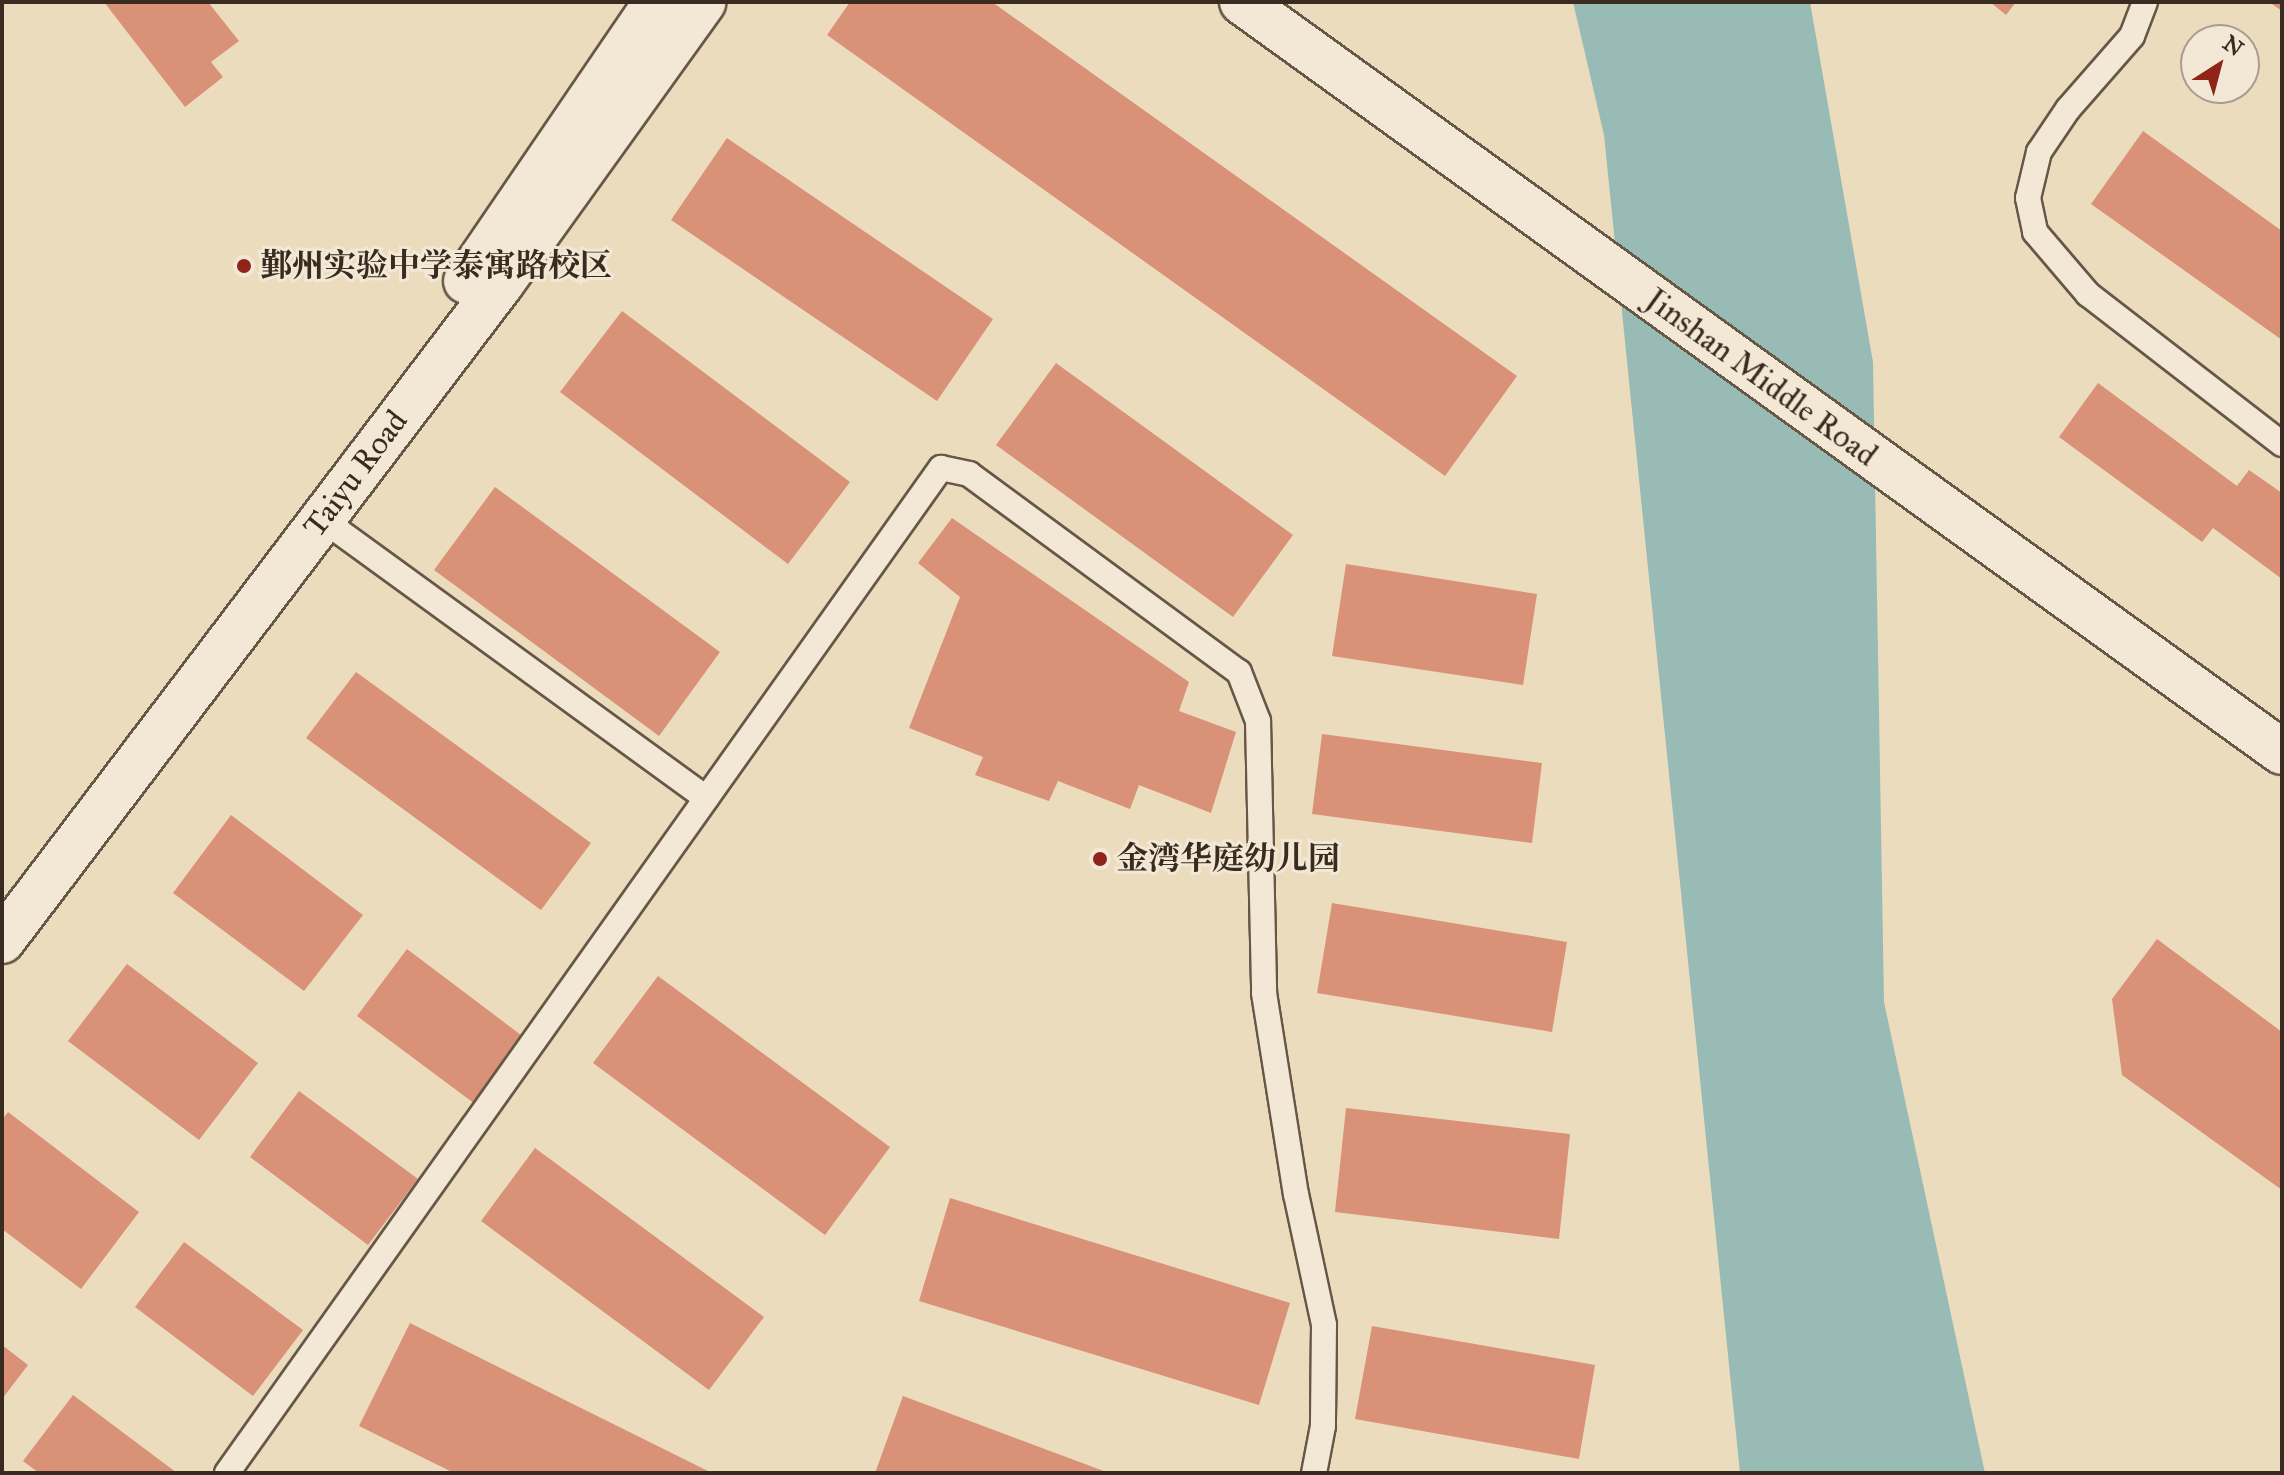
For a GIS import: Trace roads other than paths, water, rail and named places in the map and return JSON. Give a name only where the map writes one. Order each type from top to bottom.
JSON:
[{"type":"main road","name":"Taiyu Road","points":[[2,897],[479,263],[656,2]]},
{"type":"main road","name":"Taiyu Road","points":[[2,941],[501,284],[704,2]]},
{"type":"main road","name":"Jinshan Middle Road","points":[[1242,2],[1472,172],[2282,752]]},
{"type":"lane","points":[[2145,2],[2132,36],[2068,109],[2039,152],[2028,198],[2035,232],[2088,294],[2282,444]]},
{"type":"lane","points":[[227,1473],[941,468],[969,474],[1239,672],[1258,721],[1264,993],[1296,1194],[1324,1325],[1323,1426],[1314,1473]]},
{"type":"lane","points":[[322,519],[706,798]]},
{"type":"water","points":[[1573,2],[1810,2],[1873,362],[1884,1002],[1985,1473],[1740,1473],[1604,135]]},
{"type":"place","name":"鄞州实验中学泰寓路校区","points":[[244,266]]},
{"type":"place","name":"金湾华庭幼儿园","points":[[1100,859]]}]
